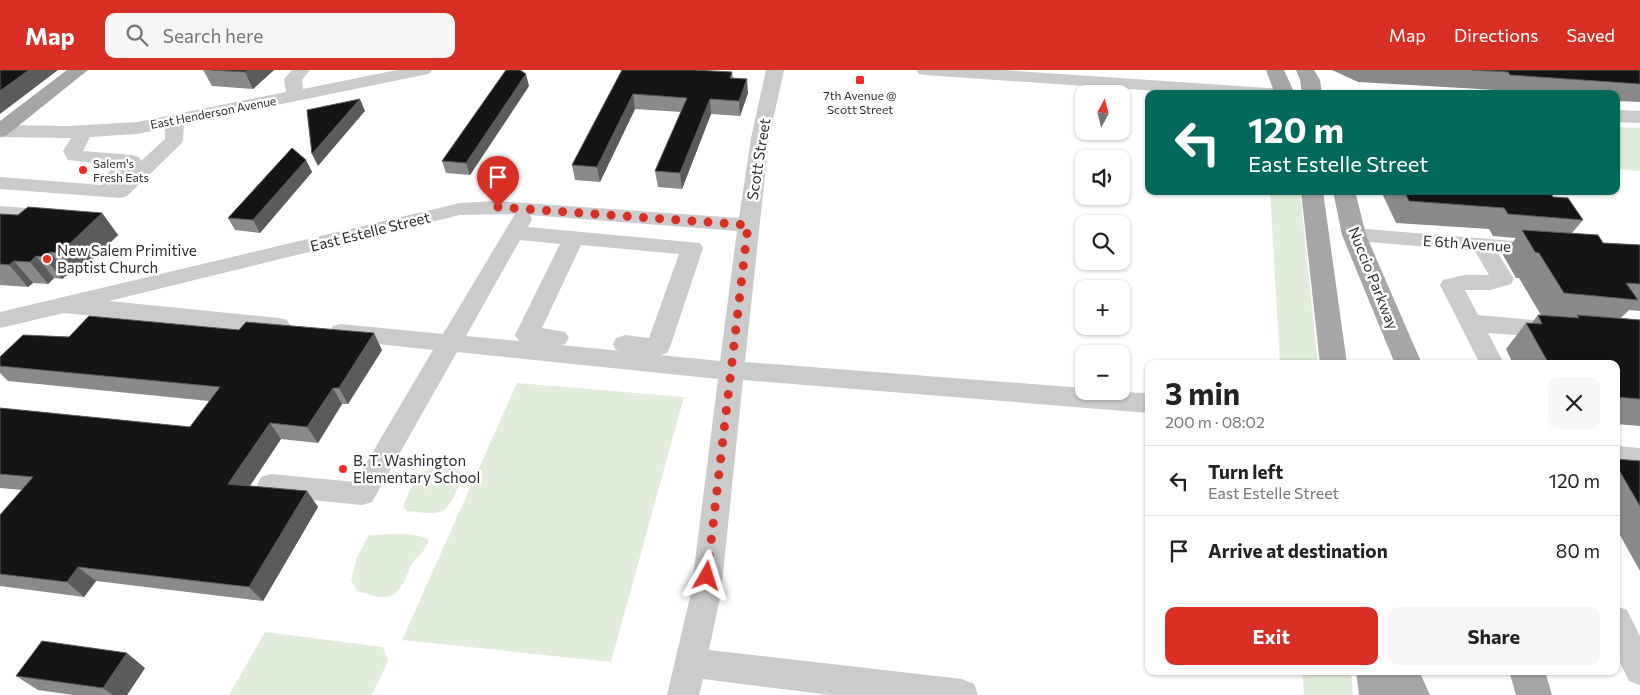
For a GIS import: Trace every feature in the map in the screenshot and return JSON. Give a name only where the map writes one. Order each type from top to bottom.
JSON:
[{"type":"main road","points":[[0,131],[79,70]]},
{"type":"main road","points":[[1275,70],[1283,90]]},
{"type":"main road","points":[[1306,70],[1311,90]]},
{"type":"main road","points":[[1313,195],[1333,360]]},
{"type":"main road","name":"Nuccio Parkway","points":[[1345,195],[1354,235],[1408,360]]},
{"type":"main road","points":[[1374,675],[1377,695]]},
{"type":"main road","points":[[1403,675],[1412,695]]},
{"type":"main road","points":[[1529,675],[1534,695]]},
{"type":"street","points":[[295,96],[293,79],[301,70]]},
{"type":"street","name":"East Henderson Avenue","points":[[0,131],[83,132],[137,128],[295,96],[344,78],[423,70]]},
{"type":"street","name":"Scott Street","points":[[683,695],[692,663],[706,593],[748,225],[760,138],[775,70]]},
{"type":"street","points":[[925,70],[1225,90]]},
{"type":"street","points":[[1620,116],[1640,117]]},
{"type":"street","points":[[0,183],[120,192],[174,140],[175,120]]},
{"type":"street","points":[[30,185],[50,179],[108,184],[132,161],[75,156],[73,151],[83,132]]},
{"type":"street","points":[[271,485],[362,494],[529,208]]},
{"type":"street","name":"East Estelle Street","points":[[0,320],[460,209],[529,208],[748,225]]},
{"type":"street","points":[[0,212],[77,218]]},
{"type":"street","points":[[514,233],[574,238],[692,248],[658,347],[527,335],[574,238]]},
{"type":"street","name":"E 6th Avenue","points":[[1354,235],[1561,250]]},
{"type":"street","points":[[1482,244],[1503,279],[1494,283],[1460,282],[1451,285],[1490,360]]},
{"type":"street","points":[[65,305],[730,371],[757,371],[1145,403]]},
{"type":"street","points":[[1471,323],[1580,332]]},
{"type":"street","points":[[1620,457],[1640,459]]},
{"type":"street","points":[[1620,628],[1640,670]]},
{"type":"street","points":[[692,663],[962,695]]},
{"type":"green space","points":[[1620,127],[1640,128],[1640,171],[1620,169]]},
{"type":"green space","points":[[1270,195],[1300,195],[1318,360],[1280,360]]},
{"type":"green space","points":[[517,383],[684,397],[611,662],[402,640]]},
{"type":"green space","points":[[439,463],[454,467],[459,470],[463,477],[448,506],[444,510],[431,513],[407,511],[403,506],[417,475]]},
{"type":"green space","points":[[408,534],[429,540],[425,549],[413,563],[401,587],[391,596],[379,597],[357,591],[351,580],[357,557],[369,535]]},
{"type":"green space","points":[[265,632],[383,647],[388,661],[372,695],[229,695]]},
{"type":"green space","points":[[1302,675],[1351,675],[1353,695],[1304,695]]},
{"type":"building","points":[[0,70],[29,70],[0,91]]},
{"type":"building","points":[[211,70],[247,70],[245,72]]},
{"type":"building","points":[[506,70],[520,70],[526,74],[466,163],[442,161]]},
{"type":"building","points":[[622,70],[732,72],[730,78],[747,79],[739,101],[710,99],[680,173],[655,171],[687,98],[633,94],[597,167],[572,165]]},
{"type":"building","points":[[1472,70],[1640,70],[1640,84],[1510,75],[1508,72]]},
{"type":"building","points":[[360,99],[312,154],[307,110]]},
{"type":"building","points":[[292,148],[306,160],[253,220],[228,218]]},
{"type":"building","points":[[1406,195],[1552,195],[1553,197],[1568,198],[1583,220],[1508,214],[1504,208],[1409,201]]},
{"type":"building","points":[[28,207],[102,213],[60,253],[50,252],[44,257],[36,256],[30,262],[14,261],[9,265],[0,264],[0,214],[18,215]]},
{"type":"building","points":[[1522,230],[1598,235],[1603,243],[1640,245],[1640,284],[1626,283],[1638,300],[1564,293]]},
{"type":"building","points":[[1538,315],[1579,318],[1577,315],[1640,320],[1640,399],[1620,397],[1620,360],[1547,360],[1526,323],[1542,324]]},
{"type":"building","points":[[89,316],[239,330],[246,322],[374,333],[339,388],[333,388],[307,427],[270,423],[228,484],[307,491],[249,587],[78,567],[67,582],[0,574],[0,515],[33,477],[0,474],[0,408],[190,427],[220,387],[0,366],[0,357],[23,335],[69,337]]},
{"type":"building","points":[[1620,459],[1640,461],[1640,506],[1620,472]]},
{"type":"building","points":[[42,641],[127,653],[103,688],[16,676]]},
{"type":"place","name":"7th Avenue @ Scott Street","points":[[860,80]]},
{"type":"place","name":"Salem's Fresh Eats","points":[[83,170]]},
{"type":"place","name":"New Salem Primitive Baptist Church","points":[[47,259]]},
{"type":"place","name":"B. T. Washington Elementary School","points":[[343,469]]},
{"type":"route","points":[[498,207],[748,225],[707,576]]}]
